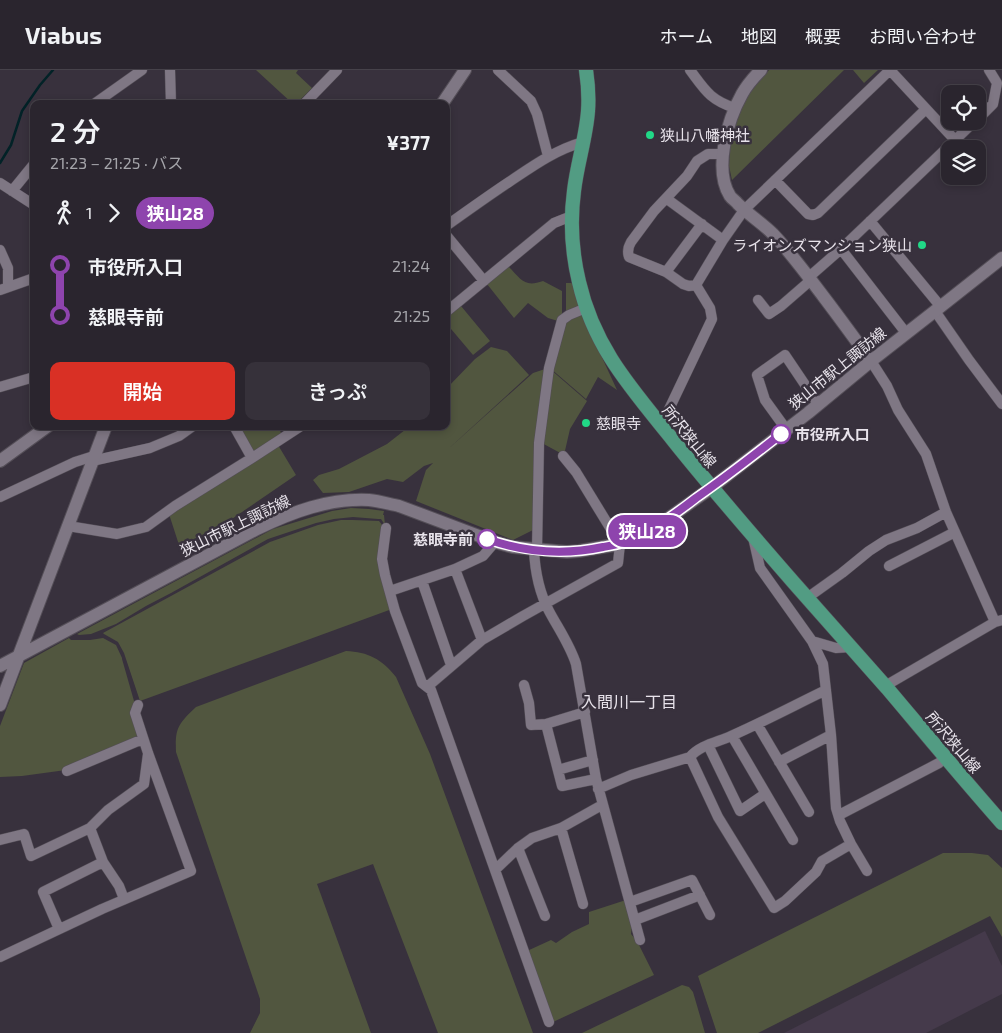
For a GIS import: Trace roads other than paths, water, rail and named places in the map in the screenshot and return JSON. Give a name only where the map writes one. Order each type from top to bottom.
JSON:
[{"type":"main road","name":"所沢狭山線","points":[[586,70],[588,112],[574,192],[572,216],[575,262],[586,308],[593,327],[617,369],[711,488],[885,686],[1002,823]]},
{"type":"street","points":[[100,100],[142,70]]},
{"type":"street","points":[[170,70],[171,100]]},
{"type":"street","points":[[308,100],[337,70]]},
{"type":"street","points":[[498,70],[531,101],[537,114],[548,156]]},
{"type":"street","points":[[690,70],[712,97],[735,108]]},
{"type":"street","points":[[761,70],[749,83],[735,108],[728,129],[722,154],[722,169],[730,196],[772,234],[810,278],[871,360],[887,386],[898,410],[926,454],[954,532],[999,621],[885,686]]},
{"type":"street","points":[[696,285],[723,240],[744,210],[890,70],[955,140],[966,130]]},
{"type":"street","points":[[986,111],[993,104],[998,83],[989,70]]},
{"type":"street","points":[[444,100],[461,72]]},
{"type":"street","points":[[775,180],[808,214],[818,213],[926,109]]},
{"type":"street","points":[[450,223],[548,156],[568,146],[583,142]]},
{"type":"street","points":[[758,300],[769,314],[781,306],[941,153]]},
{"type":"street","points":[[696,285],[689,286],[683,284],[666,272],[629,257],[628,247],[654,211],[667,199],[701,158],[708,154],[722,154]]},
{"type":"street","points":[[12,191],[30,169]]},
{"type":"street","points":[[0,183],[30,202]]},
{"type":"street","points":[[667,199],[723,240]]},
{"type":"street","points":[[450,309],[554,223],[572,216]]},
{"type":"street","points":[[870,221],[938,309],[969,360],[1002,404]]},
{"type":"street","points":[[666,272],[702,224]]},
{"type":"street","points":[[450,240],[484,281]]},
{"type":"street","points":[[841,249],[906,333]]},
{"type":"street","points":[[0,250],[8,268],[4,288],[30,279]]},
{"type":"street","name":"狭山市駅上諏訪線","points":[[0,666],[279,518],[342,500],[385,502],[513,547],[566,552],[620,544],[652,529],[711,488],[1002,258]]},
{"type":"street","points":[[662,426],[712,319],[710,308],[696,285]]},
{"type":"street","points":[[586,308],[562,320],[549,368],[539,443],[535,550],[536,573],[546,603],[573,654],[576,664],[597,784],[640,940]]},
{"type":"street","points":[[786,429],[765,400],[757,375],[786,355],[818,404]]},
{"type":"street","points":[[0,387],[30,378]]},
{"type":"street","points":[[0,461],[43,430]]},
{"type":"street","points":[[0,705],[104,430]]},
{"type":"street","points":[[0,497],[67,465],[150,448],[179,436],[187,430]]},
{"type":"street","points":[[236,430],[252,458]]},
{"type":"street","points":[[68,526],[117,534],[146,527],[175,506],[295,430]]},
{"type":"street","points":[[427,687],[482,640],[618,563],[620,544],[576,472],[563,456]]},
{"type":"street","points":[[807,598],[886,540],[917,528],[946,512]]},
{"type":"street","points":[[386,528],[382,559],[395,610],[422,683],[431,690],[549,1022]]},
{"type":"street","points":[[889,566],[954,532]]},
{"type":"street","points":[[753,536],[760,568],[812,641],[823,664],[831,735],[836,808],[851,844],[867,871]]},
{"type":"street","points":[[390,591],[456,569],[483,556],[495,542]]},
{"type":"street","points":[[456,569],[482,640]]},
{"type":"street","points":[[422,581],[451,665]]},
{"type":"street","points":[[812,641],[836,648],[850,647]]},
{"type":"street","points":[[524,685],[529,703],[531,726],[546,724],[585,712]]},
{"type":"street","points":[[546,724],[562,786],[597,784],[690,757],[708,745],[732,736],[826,690]]},
{"type":"street","points":[[0,957],[59,928],[191,871],[143,739],[135,712],[138,705]]},
{"type":"street","points":[[757,724],[809,812]]},
{"type":"street","points":[[779,762],[831,735]]},
{"type":"street","points":[[732,736],[794,840]]},
{"type":"street","points":[[67,772],[143,739]]},
{"type":"street","points":[[708,745],[740,811],[765,794]]},
{"type":"street","points":[[0,840],[24,834],[31,856],[90,828],[108,810],[144,784],[148,753]]},
{"type":"street","points":[[690,757],[718,817],[774,908],[785,901],[816,872],[822,861],[851,844]]},
{"type":"street","points":[[839,815],[939,762],[945,757]]},
{"type":"street","points":[[558,770],[592,760]]},
{"type":"street","points":[[495,870],[518,848],[532,838],[561,828],[602,805]]},
{"type":"street","points":[[90,828],[103,862],[119,886],[124,899]]},
{"type":"street","points":[[561,828],[583,904]]},
{"type":"street","points":[[518,848],[545,916]]},
{"type":"street","points":[[59,928],[43,892],[103,862]]},
{"type":"street","points":[[630,902],[692,880],[710,915]]},
{"type":"street","points":[[635,920],[700,896]]},
{"type":"waterway","points":[[0,163],[11,145],[22,111],[53,70]]},
{"type":"place","name":"狭山八幡神社","points":[[650,135]]},
{"type":"place","name":"ライオンズマンション狭山","points":[[922,245]]},
{"type":"place","name":"慈眼寺","points":[[586,423]]},
{"type":"place","name":"市役所入口","points":[[781,434]]},
{"type":"place","name":"慈眼寺前","points":[[487,539]]},
{"type":"district","name":"入間川一丁目","points":[[629,701]]}]
